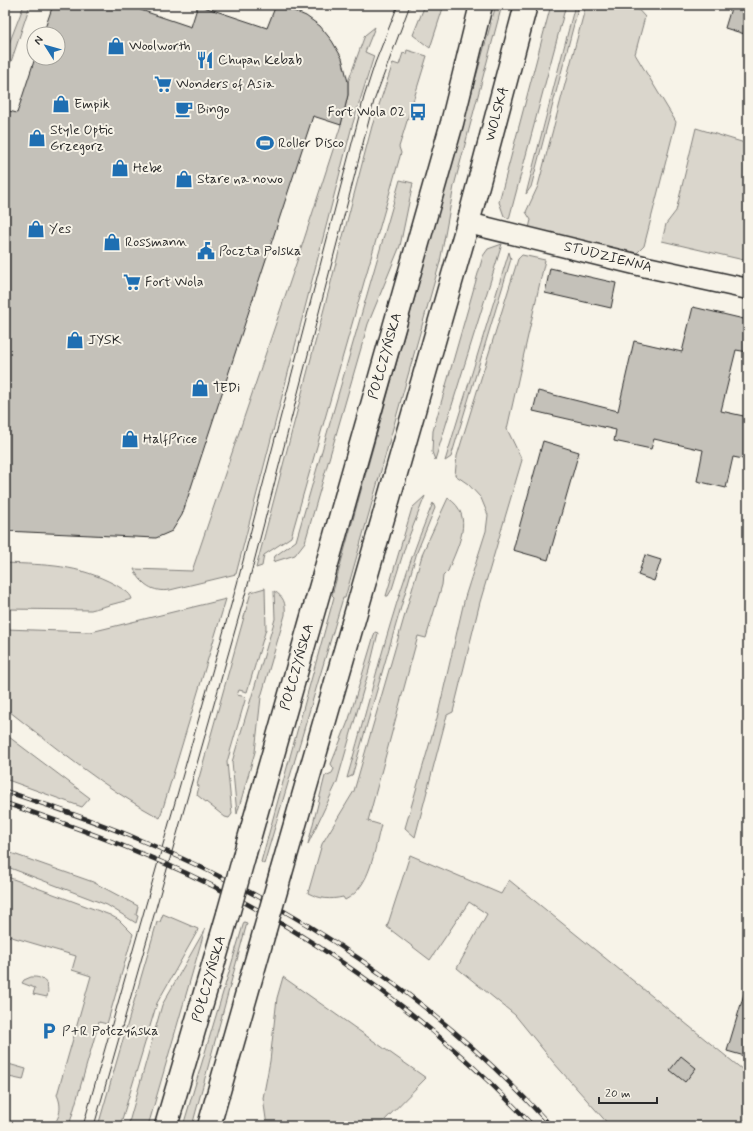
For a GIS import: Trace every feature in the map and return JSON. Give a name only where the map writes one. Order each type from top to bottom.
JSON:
[{"type":"main road","name":"POŁCZYŃSKA","points":[[166,1126],[228,914],[452,122],[481,5]]},
{"type":"main road","name":"WOLSKA","points":[[468,223],[526,5]]},
{"type":"main road","points":[[209,1126],[468,223]]},
{"type":"street","name":"STUDZIENNA","points":[[468,223],[647,267],[748,289]]},
{"type":"shaded area","points":[[24,5],[30,5],[11,62],[5,69],[5,54]]},
{"type":"shaded area","points":[[425,5],[444,5],[430,48],[413,35]]},
{"type":"shaded area","points":[[496,5],[502,5],[454,186],[440,262],[345,598],[343,598],[264,864],[261,862],[334,597],[332,595]]},
{"type":"shaded area","points":[[551,5],[566,5],[509,219],[504,216],[499,202]]},
{"type":"shaded area","points":[[575,5],[579,5],[531,187],[526,194]]},
{"type":"shaded area","points":[[586,5],[634,5],[645,17],[635,54],[676,122],[644,246],[636,254],[529,228],[531,220],[526,212],[538,186]]},
{"type":"shaded area","points":[[375,27],[365,52],[374,56],[352,126],[236,574],[170,590],[164,591],[153,589],[140,579],[134,569],[192,571],[298,258],[341,125],[348,95],[348,82],[365,35]]},
{"type":"shaded area","points":[[407,50],[427,56],[399,147],[401,153],[291,537],[264,555],[262,566],[256,568],[372,126],[393,63],[399,65],[403,53],[406,54]]},
{"type":"shaded area","points":[[696,128],[748,144],[748,261],[662,241],[666,224],[676,211]]},
{"type":"shaded area","points":[[400,180],[413,183],[400,246],[368,324],[305,542],[295,555],[273,562],[275,556],[296,541]]},
{"type":"shaded area","points":[[502,244],[435,460],[432,452],[433,431],[483,256],[488,249]]},
{"type":"shaded area","points":[[509,252],[511,259],[451,457],[445,461]]},
{"type":"shaded area","points":[[522,255],[545,260],[507,429],[522,460],[480,602],[453,712],[447,715],[415,837],[405,828],[437,718],[465,597],[486,531],[488,515],[481,498],[468,484],[455,475],[457,456],[518,259]]},
{"type":"shaded area","points":[[425,496],[406,544],[392,589],[388,596],[386,596],[412,508]]},
{"type":"shaded area","points":[[448,498],[456,505],[461,514],[463,523],[462,532],[448,571],[443,576],[442,585],[426,638],[418,636],[368,821],[381,825],[370,867],[361,886],[354,894],[345,900],[343,897],[329,899],[317,897],[308,893],[322,844],[354,791],[423,552]]},
{"type":"shaded area","points":[[433,503],[435,508],[417,552],[352,776],[347,778],[396,605],[407,571]]},
{"type":"shaded area","points":[[5,563],[48,565],[75,569],[102,578],[116,585],[128,593],[132,599],[91,610],[5,609]]},
{"type":"shaded area","points":[[265,588],[266,629],[247,692],[239,690],[237,695],[246,697],[227,762],[232,814],[229,818],[225,817],[197,795],[199,786],[197,785],[251,592]]},
{"type":"shaded area","points":[[274,591],[284,601],[285,615],[261,697],[255,752],[237,814],[232,762],[275,619]]},
{"type":"shaded area","points":[[226,599],[160,818],[119,794],[61,752],[5,708],[5,629],[91,632]]},
{"type":"shaded area","points":[[375,632],[378,633],[369,670],[337,782],[308,844],[325,776],[332,773],[334,769],[331,764],[349,719]]},
{"type":"shaded area","points":[[5,734],[90,798],[82,807],[5,779]]},
{"type":"shaded area","points":[[5,851],[93,882],[138,906],[136,923],[107,905],[5,866]]},
{"type":"shaded area","points":[[410,855],[501,894],[509,880],[748,1074],[748,1126],[610,1126],[554,1063],[515,1015],[457,968],[487,914],[469,902],[430,960],[387,927]]},
{"type":"shaded area","points":[[5,876],[110,915],[119,920],[133,934],[107,1024],[99,1022],[69,1126],[51,1126],[59,1116],[60,1103],[57,1095],[91,976],[72,970],[76,956],[5,935]]},
{"type":"shaded area","points":[[163,914],[198,929],[157,1003],[120,1126],[98,1126],[157,922],[160,922]]},
{"type":"shaded area","points":[[244,922],[247,923],[192,1126],[183,1126]]},
{"type":"shaded area","points":[[205,929],[148,1126],[128,1126],[162,1005]]},
{"type":"shaded area","points":[[31,977],[40,978],[45,982],[48,989],[47,997],[33,994],[35,988],[22,983],[24,980]]},
{"type":"shaded area","points":[[283,977],[426,1078],[379,1126],[267,1126],[263,1098],[270,1061],[277,998]]},
{"type":"shaded area","points":[[5,1063],[26,1069],[23,1080],[9,1077],[7,1083],[5,1083]]},
{"type":"building","name":"Fort Wola","points":[[53,5],[126,5],[191,27],[198,5],[267,28],[276,5],[280,5],[306,16],[320,26],[332,41],[342,58],[348,82],[348,95],[341,125],[313,116],[182,515],[172,531],[156,538],[5,531],[5,110],[17,113],[32,66],[66,66],[66,26],[46,26]]},
{"type":"building","points":[[732,5],[748,5],[748,35],[725,28]]},
{"type":"building","points":[[550,268],[616,283],[611,308],[545,293]]},
{"type":"building","points":[[693,307],[748,320],[748,352],[736,350],[721,411],[748,417],[748,460],[733,457],[726,488],[697,481],[703,450],[654,439],[651,449],[614,441],[616,430],[533,411],[538,391],[618,411],[634,341],[682,352]]},
{"type":"building","points":[[543,441],[579,452],[548,560],[513,550]]},
{"type":"building","points":[[645,555],[661,560],[654,581],[638,575]]},
{"type":"building","points":[[744,994],[748,995],[748,1057],[727,1051]]},
{"type":"building","points":[[681,1056],[696,1068],[685,1082],[670,1070]]},
{"type":"tram line","points":[[83,1126],[237,584],[364,97],[375,63],[398,5]]},
{"type":"tram line","points":[[94,1126],[249,581],[374,101],[410,5]]},
{"type":"railway","points":[[5,791],[90,820],[140,840],[198,866],[254,894],[308,926],[361,960],[412,997],[461,1038],[507,1080],[551,1126]]},
{"type":"railway","points":[[5,803],[95,835],[154,859],[212,885],[280,923],[320,948],[396,1001],[467,1061],[533,1126]]},
{"type":"place","name":"Woolworth","points":[[116,46]]},
{"type":"place","name":"Chupan Kebab","points":[[205,60]]},
{"type":"place","name":"Wonders of Asia","points":[[163,84]]},
{"type":"place","name":"Empik","points":[[61,104]]},
{"type":"place","name":"Bingo","points":[[184,109]]},
{"type":"place","name":"Fort Wola 02","points":[[418,112]]},
{"type":"place","name":"Style Optic Grzegorz","points":[[37,138]]},
{"type":"place","name":"Roller Disco","points":[[265,143]]},
{"type":"place","name":"Hebe","points":[[120,168]]},
{"type":"place","name":"Stare na nowo","points":[[184,179]]},
{"type":"place","name":"Yes","points":[[36,229]]},
{"type":"place","name":"Rossmann","points":[[112,242]]},
{"type":"place","name":"Poczta Polska","points":[[206,251]]},
{"type":"place","name":"Fort Wola","points":[[132,282]]},
{"type":"place","name":"JYSK","points":[[75,340]]},
{"type":"place","name":"TEDi","points":[[200,388]]},
{"type":"place","name":"HalfPrice","points":[[130,439]]},
{"type":"place","name":"P+R Połczyńska","points":[[49,1031]]}]
